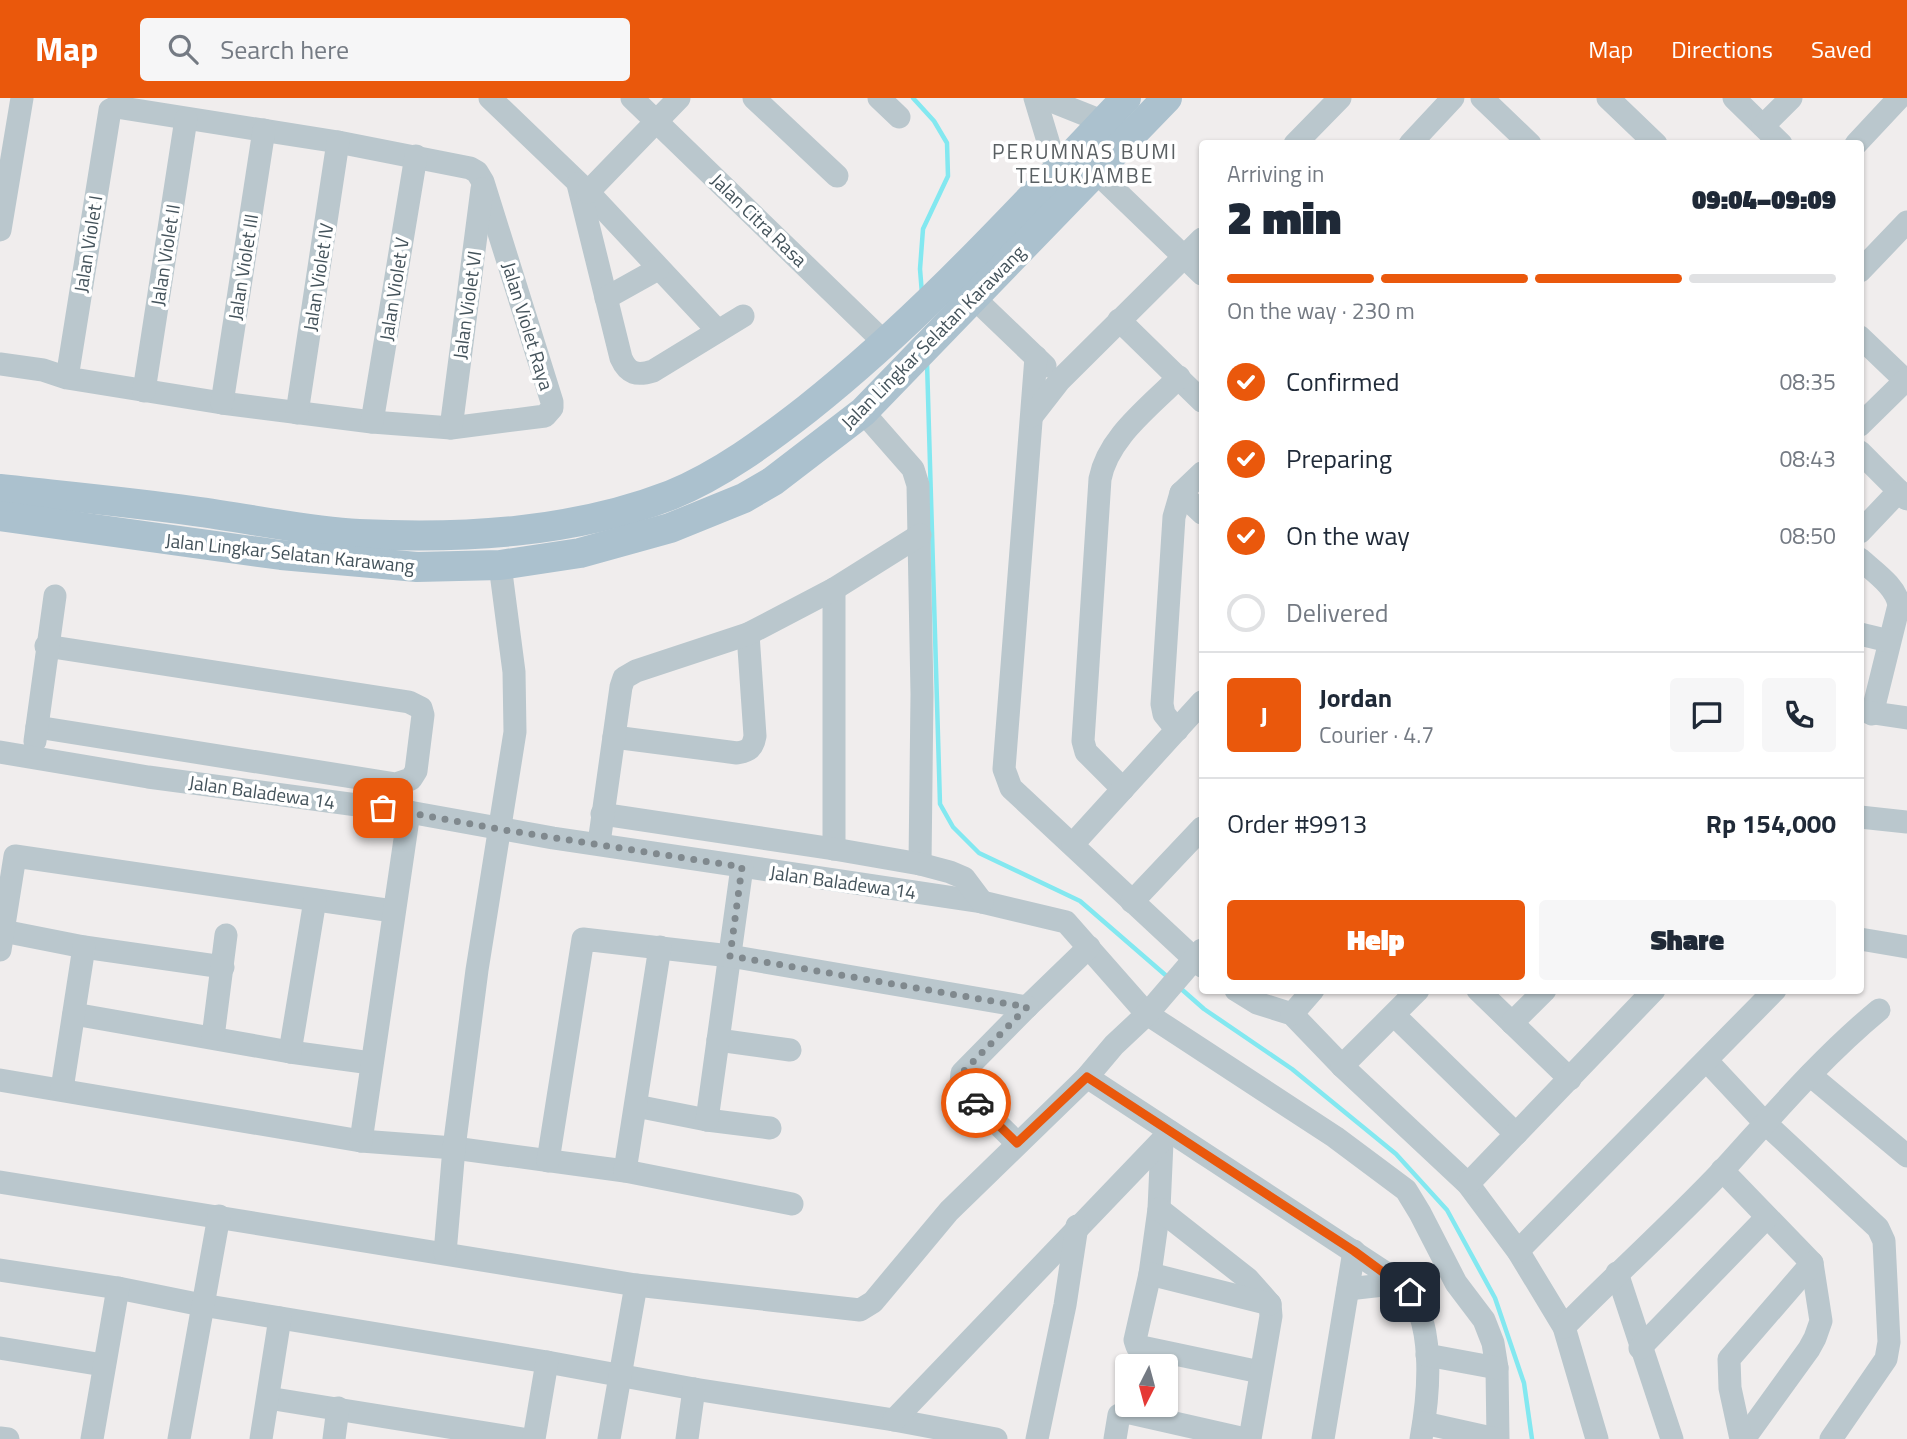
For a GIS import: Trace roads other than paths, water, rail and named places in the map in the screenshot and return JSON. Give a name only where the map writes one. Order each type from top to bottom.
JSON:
[{"type":"main road","name":"Jalan Lingkar Selatan Karawang","points":[[0,489],[193,510],[296,528],[355,534],[450,534],[520,530],[602,516],[672,494],[711,475],[774,435],[885,343],[1126,98]]},
{"type":"main road","name":"Jalan Lingkar Selatan Karawang","points":[[0,516],[185,542],[349,562],[417,567],[500,565],[580,552],[670,528],[744,498],[773,481],[863,412],[1167,98]]},
{"type":"street","points":[[0,230],[22,98]]},
{"type":"street","points":[[490,98],[583,188],[718,331]]},
{"type":"street","name":"Jalan Citra Rasa","points":[[632,98],[885,343]]},
{"type":"street","points":[[583,188],[657,122],[679,98]]},
{"type":"street","points":[[754,98],[837,176]]},
{"type":"street","points":[[879,98],[899,117]]},
{"type":"street","points":[[1035,98],[1057,171]]},
{"type":"street","points":[[1044,98],[1104,122]]},
{"type":"street","points":[[1299,140],[1340,98]]},
{"type":"street","points":[[1415,140],[1453,98]]},
{"type":"street","points":[[1482,98],[1526,140]]},
{"type":"street","points":[[1608,98],[1652,140]]},
{"type":"street","points":[[1734,98],[1777,140]]},
{"type":"street","points":[[1763,127],[1791,98]]},
{"type":"street","points":[[1860,140],[1899,98]]},
{"type":"street","name":"Jalan Violet I","points":[[66,379],[110,110],[116,107],[186,119]]},
{"type":"street","points":[[186,119],[416,156],[470,168],[477,172],[483,182]]},
{"type":"street","name":"Jalan Violet II","points":[[144,391],[186,119]]},
{"type":"street","name":"Jalan Violet III","points":[[222,403],[264,130]]},
{"type":"street","name":"Jalan Violet IV","points":[[297,413],[338,142]]},
{"type":"street","name":"Jalan Violet V","points":[[372,422],[416,156]]},
{"type":"street","points":[[1096,173],[1199,271]]},
{"type":"street","name":"Jalan Violet Raya","points":[[0,364],[43,370],[66,379],[372,422],[451,428],[545,416],[552,408],[552,402],[483,182]]},
{"type":"street","name":"Jalan Violet VI","points":[[451,428],[483,182]]},
{"type":"street","points":[[583,188],[621,358],[631,373],[653,371],[743,316]]},
{"type":"street","points":[[1864,267],[1907,222]]},
{"type":"street","points":[[1032,416],[1060,380],[1199,242]]},
{"type":"street","points":[[606,298],[658,269]]},
{"type":"street","points":[[974,297],[1060,380]]},
{"type":"street","points":[[1119,320],[1199,398]]},
{"type":"street","points":[[1864,341],[1907,380],[1864,421]]},
{"type":"street","points":[[0,1182],[636,1285],[860,1310],[873,1302],[949,1211],[1087,1077],[1114,1045],[1189,968],[1132,902],[1011,788],[1004,769],[1036,357]]},
{"type":"street","name":"Jalan Violet Raya","points":[[0,375],[42,382],[66,379]]},
{"type":"street","points":[[1123,789],[1086,752],[1083,741],[1100,479],[1102,467],[1116,442],[1179,377]]},
{"type":"street","points":[[863,412],[917,477],[922,694],[920,864]]},
{"type":"street","points":[[1864,456],[1903,495],[1864,529]]},
{"type":"street","points":[[1177,730],[1164,714],[1162,704],[1174,517],[1181,493],[1199,476]]},
{"type":"street","points":[[1181,493],[1199,510]]},
{"type":"street","points":[[599,843],[624,678],[630,673],[748,634],[834,589],[919,535]]},
{"type":"street","points":[[1864,563],[1891,588],[1898,599],[1889,641],[1866,712],[1907,718]]},
{"type":"street","points":[[444,1253],[454,1148],[498,829],[515,732],[514,672],[500,565]]},
{"type":"street","points":[[834,589],[834,849]]},
{"type":"street","points":[[33,758],[46,646],[55,596]]},
{"type":"street","points":[[614,737],[737,753],[747,751],[753,746],[755,736],[748,634]]},
{"type":"street","points":[[1864,635],[1889,641]]},
{"type":"street","points":[[37,727],[396,784],[411,779],[416,771],[423,715],[421,708],[409,702],[46,646]]},
{"type":"street","points":[[1073,844],[1199,705]]},
{"type":"street","name":"Jalan Baladewa 14","points":[[0,752],[148,777],[409,812],[498,829],[982,902],[1066,922],[1147,1014],[1335,1137],[1406,1190],[1456,1283],[1484,1320],[1493,1342],[1497,1368],[1497,1439]]},
{"type":"street","points":[[361,1141],[409,812]]},
{"type":"street","points":[[602,814],[920,864],[964,878],[982,902]]},
{"type":"street","points":[[1864,817],[1907,822]]},
{"type":"street","points":[[1132,902],[1199,831]]},
{"type":"street","points":[[223,967],[83,947],[2,940],[7,855],[393,911]]},
{"type":"street","points":[[707,1120],[742,867]]},
{"type":"street","points":[[290,1052],[315,900]]},
{"type":"street","points":[[212,1037],[226,935]]},
{"type":"street","points":[[548,1161],[583,939],[730,956],[1027,1007]]},
{"type":"street","points":[[1864,940],[1907,947]]},
{"type":"street","points":[[62,1090],[83,947]]},
{"type":"street","points":[[625,1171],[660,947]]},
{"type":"street","points":[[1017,1143],[965,1092],[961,1083],[962,1073],[1089,947]]},
{"type":"street","points":[[1242,994],[1257,1003],[1292,1014],[1342,1066],[1468,1184],[1518,1251],[1564,1327],[1597,1439]]},
{"type":"street","points":[[1292,1014],[1310,994]]},
{"type":"street","points":[[1342,1066],[1414,994]]},
{"type":"street","points":[[1482,994],[1570,1079]]},
{"type":"street","points":[[1512,1023],[1541,994]]},
{"type":"street","points":[[1468,1184],[1650,994]]},
{"type":"street","points":[[1518,1251],[1771,994]]},
{"type":"street","points":[[1564,1327],[1722,1170],[1849,1034],[1879,1010]]},
{"type":"street","points":[[74,1014],[290,1052],[371,1063]]},
{"type":"street","points":[[1394,1015],[1516,1134]]},
{"type":"street","points":[[718,1040],[790,1050]]},
{"type":"street","points":[[1707,1061],[1764,1122],[1878,1228],[1884,1241],[1889,1342],[1885,1359],[1831,1439]]},
{"type":"street","points":[[1810,1075],[1907,1156]]},
{"type":"street","points":[[1087,1077],[1166,1137],[1354,1251],[1401,1283],[1418,1306],[1427,1355],[1422,1431],[1497,1439]]},
{"type":"street","points":[[0,1080],[361,1141],[454,1148],[625,1171],[792,1204]]},
{"type":"street","points":[[636,1106],[707,1120],[770,1128]]},
{"type":"street","points":[[1166,1137],[1150,1274],[1135,1340],[1137,1346],[1260,1372]]},
{"type":"street","points":[[894,1420],[1077,1226],[1166,1137]]},
{"type":"street","points":[[1722,1170],[1812,1263],[1821,1321],[1815,1338],[1743,1439]]},
{"type":"street","points":[[1115,1439],[1119,1415],[1126,1412],[1248,1439],[1271,1316],[1270,1304],[1248,1279],[1159,1209]]},
{"type":"street","points":[[179,1439],[219,1216]]},
{"type":"street","points":[[1640,1348],[1767,1217]]},
{"type":"street","points":[[1037,1439],[1062,1319],[1077,1226]]},
{"type":"street","points":[[1323,1439],[1354,1251]]},
{"type":"street","points":[[1743,1439],[1730,1388],[1729,1359],[1812,1263]]},
{"type":"street","points":[[0,1270],[118,1288],[202,1306],[547,1362],[694,1389],[894,1420],[965,1436],[996,1439]]},
{"type":"street","points":[[1617,1273],[1672,1439]]},
{"type":"street","points":[[1150,1274],[1270,1304]]},
{"type":"street","points":[[1348,1289],[1401,1283]]},
{"type":"street","points":[[609,1439],[636,1285]]},
{"type":"street","points":[[92,1439],[118,1288]]},
{"type":"street","points":[[261,1439],[280,1318]]},
{"type":"street","points":[[0,1348],[103,1365]]},
{"type":"street","points":[[1427,1355],[1497,1368]]},
{"type":"street","points":[[534,1439],[547,1362]]},
{"type":"street","points":[[687,1439],[694,1389]]},
{"type":"street","points":[[268,1398],[523,1439]]},
{"type":"street","points":[[334,1439],[338,1408]]},
{"type":"street","points":[[0,1438],[8,1439]]},
{"type":"waterway","points":[[913,98],[934,121],[947,143],[948,176],[923,229],[920,269],[922,294]]},
{"type":"waterway","points":[[927,362],[940,804],[953,827],[979,853],[1080,901],[1170,979]]},
{"type":"waterway","points":[[1179,987],[1204,1009],[1292,1069],[1396,1154],[1447,1210],[1495,1298],[1524,1383],[1532,1439]]},
{"type":"district","name":"PERUMNAS BUMI TELUKJAMBE","points":[[1085,164]]}]
